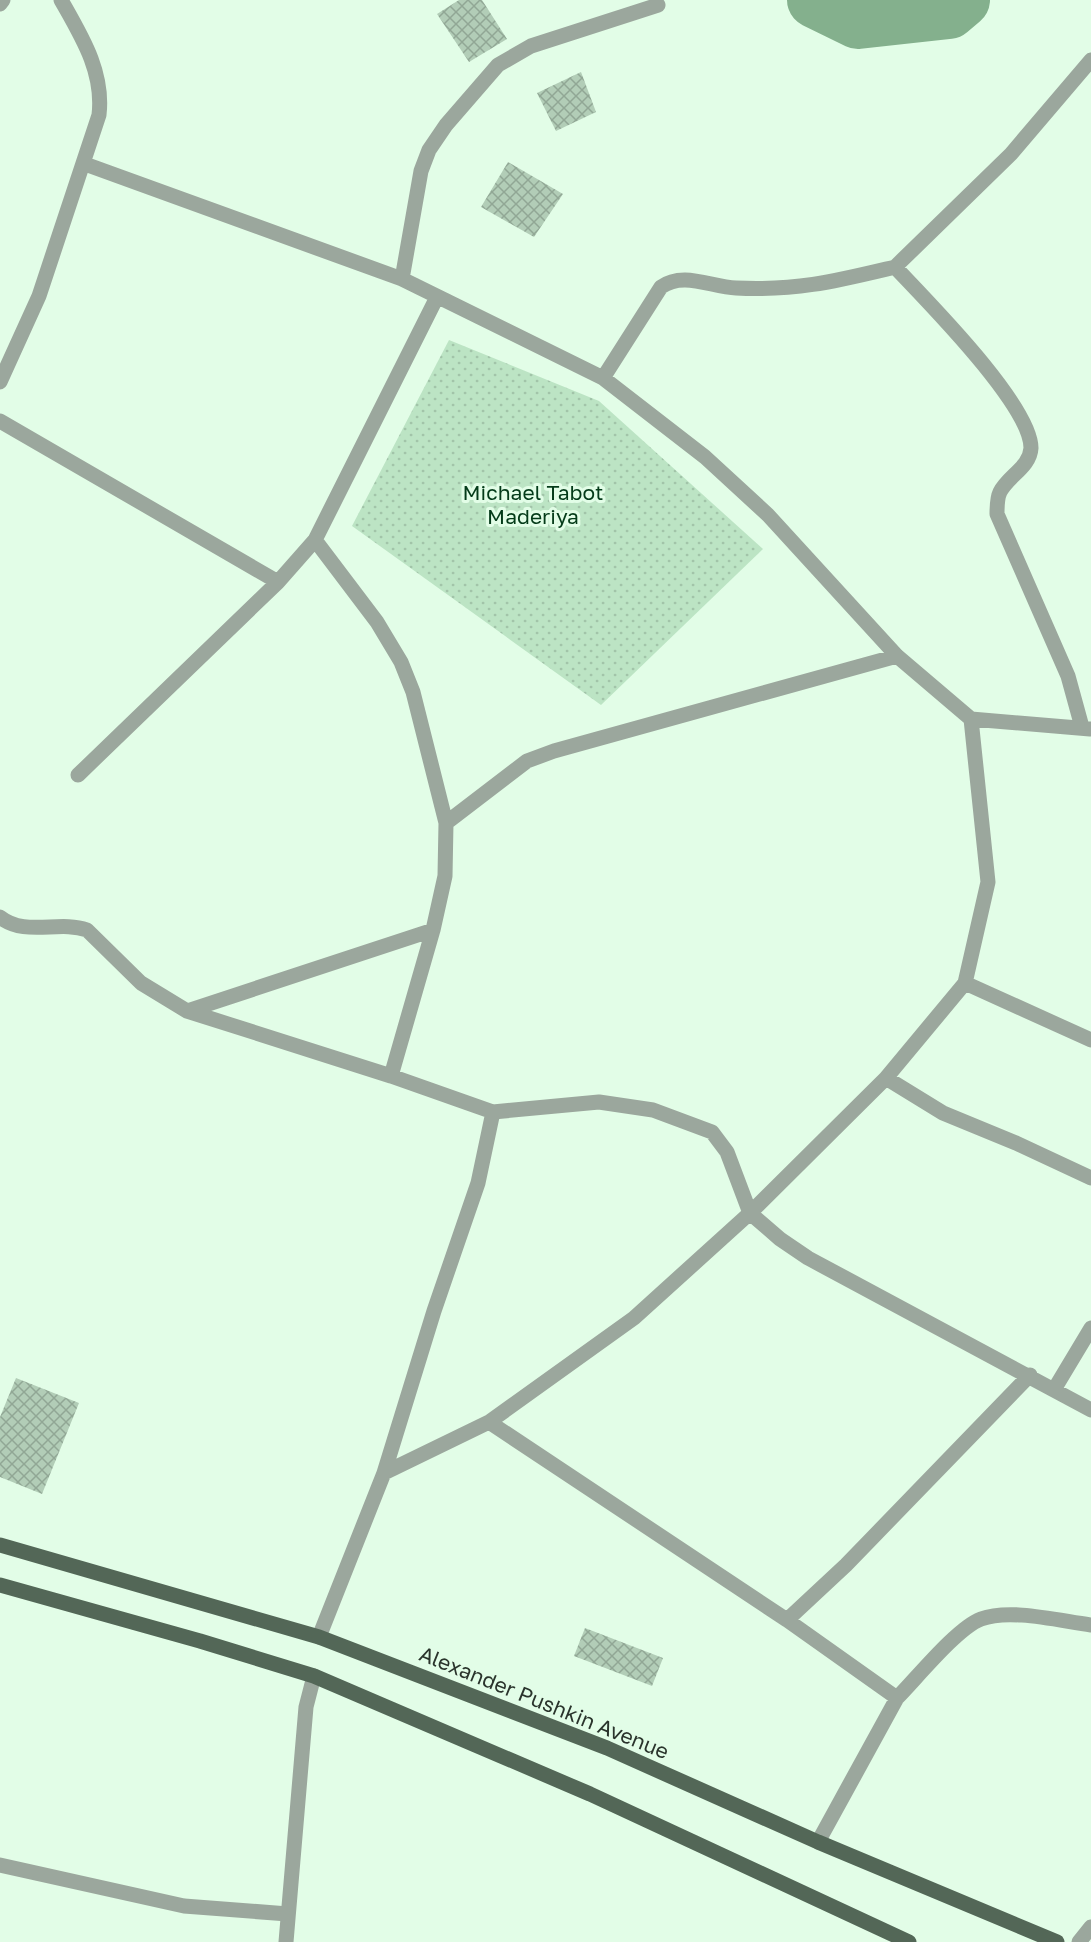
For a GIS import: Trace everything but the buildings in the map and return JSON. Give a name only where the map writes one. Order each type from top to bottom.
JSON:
[{"type":"main road","name":"Alexander Pushkin Avenue","points":[[0,1545],[319,1637],[607,1748],[818,1842],[1057,1942]]},
{"type":"main road","points":[[0,1585],[200,1641],[314,1676],[590,1794],[908,1942]]},
{"type":"street","points":[[0,4],[3,0]]},
{"type":"street","points":[[0,382],[39,296],[85,164],[99,115],[101,94],[96,69],[61,0]]},
{"type":"street","points":[[402,279],[421,171],[429,150],[446,125],[498,65],[531,46],[658,5]]},
{"type":"street","points":[[603,378],[661,286],[669,281],[681,279],[733,288],[786,289],[825,284],[895,267],[1011,154],[1091,60]]},
{"type":"street","points":[[85,164],[402,279],[603,378],[705,457],[768,515],[897,656],[970,719],[1087,728],[1068,676],[997,514],[1000,492],[1026,463],[1031,449],[1028,434],[987,368],[895,267]]},
{"type":"street","points":[[78,775],[278,582],[315,540],[437,297]]},
{"type":"street","points":[[0,421],[278,582]]},
{"type":"street","points":[[315,540],[377,622],[401,662],[413,692],[446,823],[445,876],[433,930],[391,1076]]},
{"type":"street","points":[[446,823],[527,761],[554,751],[897,656]]},
{"type":"street","points":[[384,1473],[489,1422],[634,1318],[750,1214],[886,1078],[964,983],[988,882],[970,719]]},
{"type":"street","points":[[0,917],[21,927],[75,926],[87,930],[141,983],[187,1011],[391,1076],[493,1112],[599,1101],[653,1110],[712,1132],[728,1152],[750,1214],[780,1239],[808,1258],[1055,1388],[1091,1410]]},
{"type":"street","points":[[187,1011],[433,930]]},
{"type":"street","points":[[964,983],[1091,1040]]},
{"type":"street","points":[[886,1078],[943,1113],[1016,1143],[1091,1178]]},
{"type":"street","points":[[319,1637],[384,1473],[434,1311],[478,1183],[493,1112]]},
{"type":"street","points":[[1055,1388],[1091,1328]]},
{"type":"street","points":[[787,1620],[846,1565],[1030,1375]]},
{"type":"street","points":[[489,1422],[787,1620],[897,1698]]},
{"type":"street","points":[[818,1842],[897,1698],[964,1630],[981,1619],[1009,1615],[1091,1625]]},
{"type":"street","points":[[286,1942],[306,1707],[314,1676]]},
{"type":"street","points":[[0,1865],[184,1906],[288,1914]]},
{"type":"street","points":[[1079,1942],[1091,1927]]},
{"type":"green space","name":"Michael Tabot Maderiya","points":[[449,340],[599,401],[763,549],[601,705],[352,526]]},
{"type":"waterway","points":[[815,0],[858,21],[949,11],[962,0]]}]
